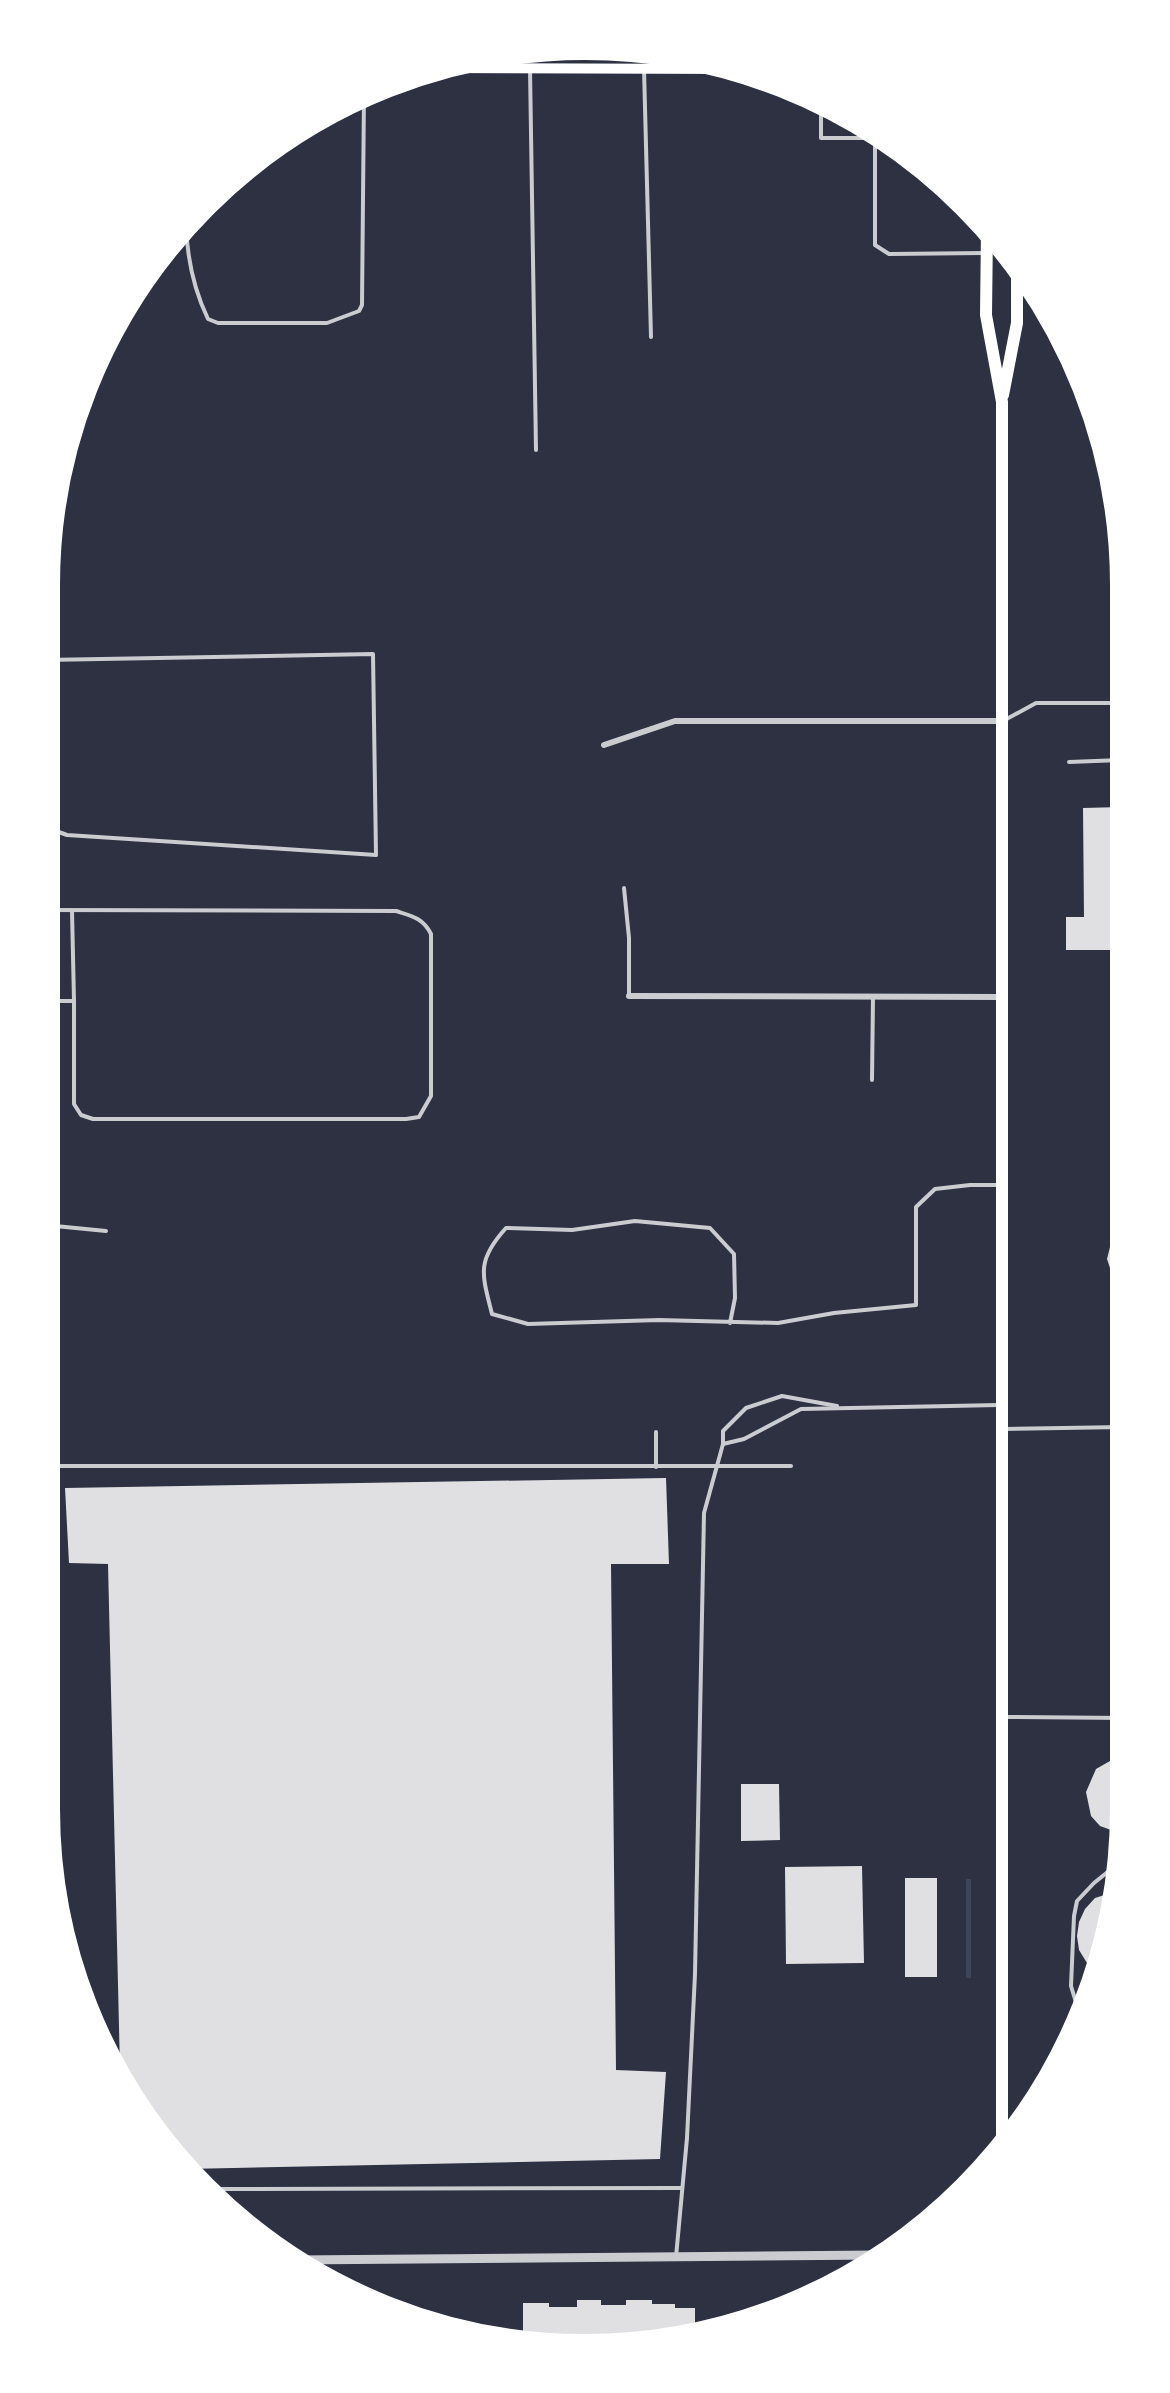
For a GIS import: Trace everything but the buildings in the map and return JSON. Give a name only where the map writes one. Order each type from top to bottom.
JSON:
[{"type":"main road","points":[[469,69],[701,69]]},
{"type":"main road","points":[[987,240],[986,315],[1002,402],[1004,997],[1000,1405],[1002,2134]]},
{"type":"main road","points":[[1002,402],[1017,323],[1019,282]]},
{"type":"street","points":[[604,745],[675,721],[1003,721]]},
{"type":"street","points":[[629,996],[1004,997]]},
{"type":"street","points":[[309,2260],[868,2255]]},
{"type":"lane","points":[[530,69],[536,450]]},
{"type":"lane","points":[[644,69],[651,337]]},
{"type":"lane","points":[[186,237],[187,256],[198,297],[208,319],[218,323],[327,322],[359,311],[362,305],[364,104]]},
{"type":"lane","points":[[821,111],[821,138],[868,138]]},
{"type":"lane","points":[[875,142],[875,245],[889,254],[986,254]]},
{"type":"lane","points":[[56,660],[373,654],[376,855],[67,835],[56,831]]},
{"type":"lane","points":[[1003,721],[1036,703],[1114,703]]},
{"type":"lane","points":[[1069,762],[1114,760]]},
{"type":"lane","points":[[624,888],[629,939],[629,996]]},
{"type":"lane","points":[[56,910],[396,911],[414,916],[425,922],[431,934],[431,1096],[419,1117],[406,1119],[93,1119],[81,1115],[74,1104],[72,911]]},
{"type":"lane","points":[[872,1080],[873,997]]},
{"type":"lane","points":[[56,1001],[74,1001]]},
{"type":"lane","points":[[730,1323],[735,1298],[734,1254],[710,1228],[635,1221],[572,1230],[506,1228],[489,1246],[482,1274],[492,1314],[528,1324],[659,1320],[730,1323],[778,1323],[834,1313],[916,1305],[916,1207],[935,1189],[970,1185],[1002,1185]]},
{"type":"lane","points":[[56,1226],[106,1231]]},
{"type":"lane","points":[[676,2258],[695,1974],[704,1513],[723,1444],[723,1431],[746,1408],[782,1396],[837,1406]]},
{"type":"lane","points":[[723,1444],[744,1439],[801,1408],[1000,1405]]},
{"type":"lane","points":[[1000,1429],[1114,1427]]},
{"type":"lane","points":[[656,1432],[656,1467]]},
{"type":"lane","points":[[56,1466],[791,1466]]},
{"type":"lane","points":[[1002,1717],[1114,1718]]},
{"type":"lane","points":[[1077,2004],[1071,1986],[1074,1916],[1077,1901],[1111,1870]]},
{"type":"lane","points":[[219,2190],[682,2188]]},
{"type":"shaded area","points":[[966,1879],[971,1879],[971,1978],[966,1978]]}]
